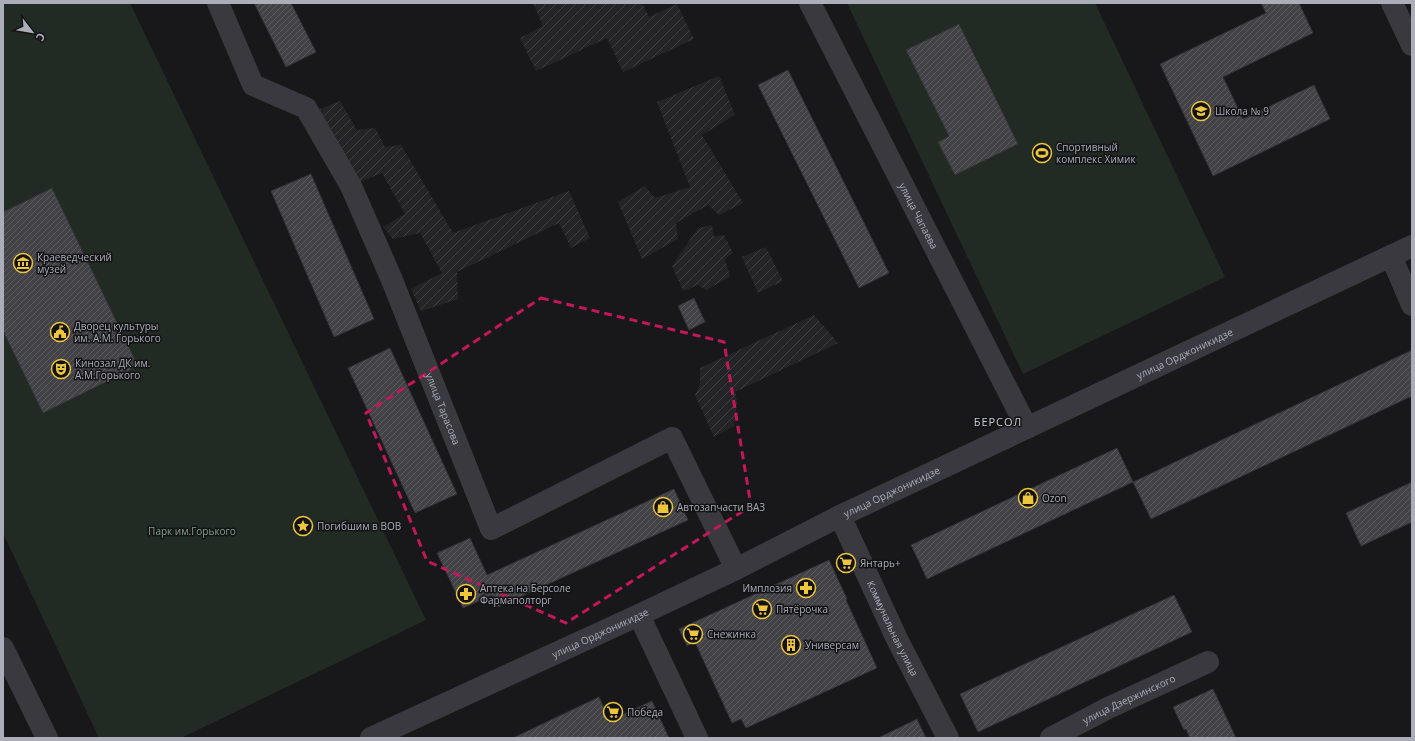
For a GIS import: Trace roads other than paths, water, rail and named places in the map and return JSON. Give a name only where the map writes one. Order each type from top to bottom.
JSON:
[{"type":"street","name":"улица Тарасова","points":[[218,3],[253,85],[306,108],[351,186],[392,280],[491,529],[672,438],[736,569]]},
{"type":"street","name":"улица Чапаева","points":[[810,3],[1027,428]]},
{"type":"street","points":[[1392,3],[1412,45]]},
{"type":"street","name":"улица Орджоникидзе","points":[[371,738],[640,615],[736,569],[840,516],[1412,246]]},
{"type":"street","points":[[1391,256],[1412,304]]},
{"type":"street","name":"Коммунальная улица","points":[[840,516],[897,638],[948,738]]},
{"type":"street","points":[[640,615],[697,738]]},
{"type":"street","points":[[3,648],[47,738]]},
{"type":"street","name":"улица Дзержинского","points":[[1050,738],[1108,708],[1208,662]]},
{"type":"place","name":"Школа № 9","points":[[1201,111]]},
{"type":"place","name":"Спортивный комплекс Химик","points":[[1042,153]]},
{"type":"place","name":"Краеведческий музей","points":[[23,263]]},
{"type":"place","name":"Дворец культуры им. А.М. Горького","points":[[60,332]]},
{"type":"place","name":"Кинозал ДК им. А.М.Горького","points":[[61,369]]},
{"type":"place","name":"Ozon","points":[[1028,498]]},
{"type":"place","name":"Автозапчасти ВАЗ","points":[[663,507]]},
{"type":"place","name":"Погибшим в ВОВ","points":[[303,526]]},
{"type":"place","name":"Янтарь+","points":[[846,563]]},
{"type":"place","name":"Имплозия","points":[[806,588]]},
{"type":"place","name":"Аптека на Берсоле Фармаполторг","points":[[466,594]]},
{"type":"place","name":"Пятёрочка","points":[[762,609]]},
{"type":"place","name":"Снежинка","points":[[693,634]]},
{"type":"place","name":"Универсам","points":[[791,645]]},
{"type":"place","name":"Победа","points":[[613,712]]},
{"type":"district","name":"БЕРСОЛ","points":[[998,421]]},
{"type":"park label","name":"Парк им.Горького","points":[[192,531]]}]
